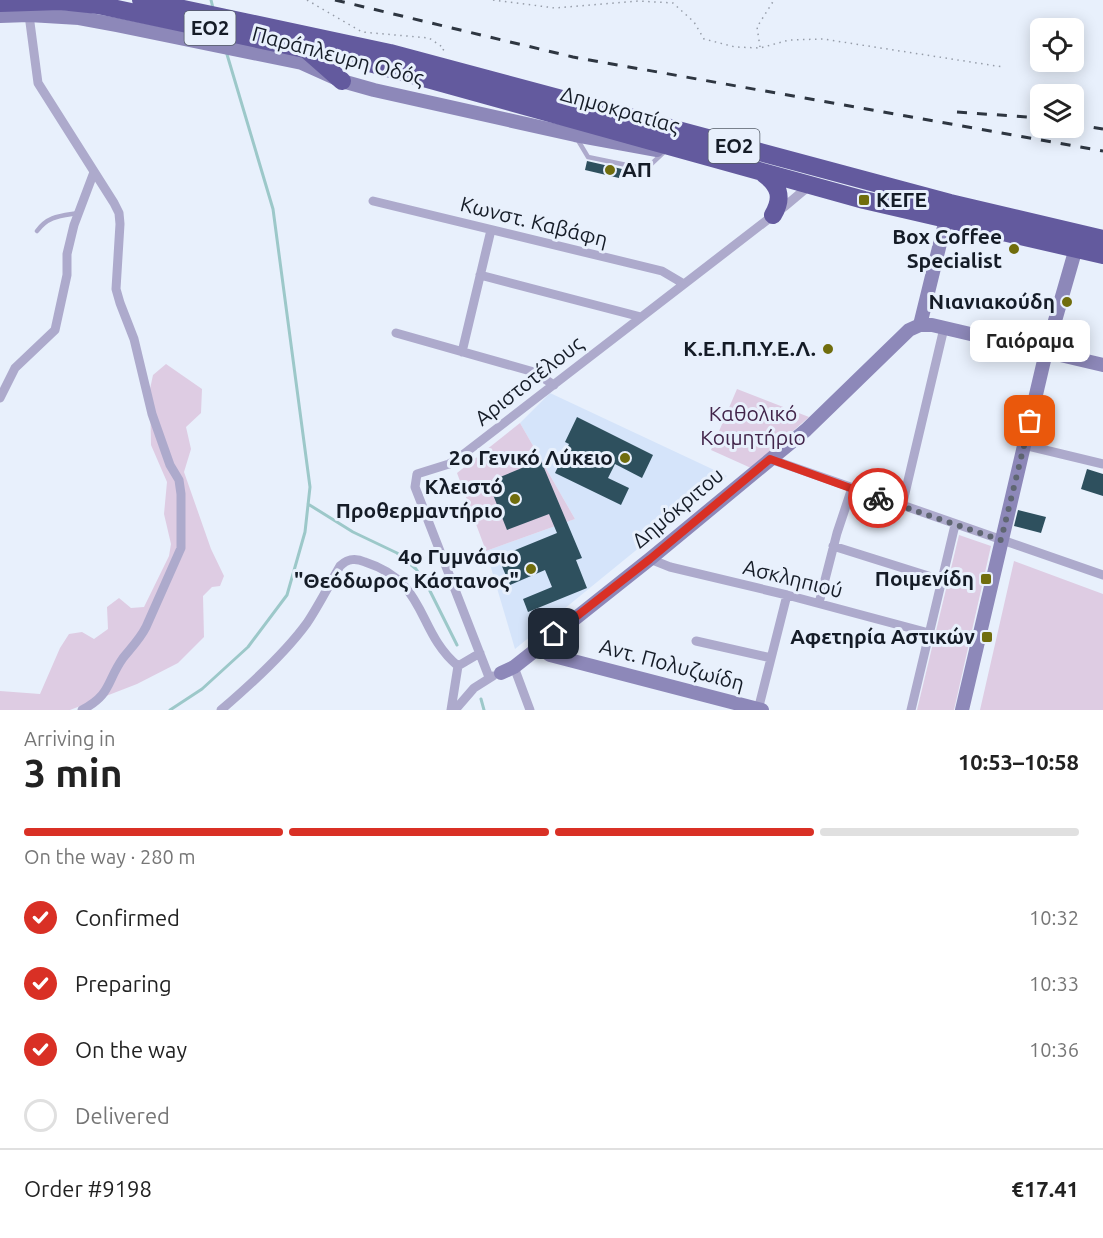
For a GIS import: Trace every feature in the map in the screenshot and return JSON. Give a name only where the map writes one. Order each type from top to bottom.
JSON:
[{"type":"highway","name":"ΕΟ2","points":[[141,0],[303,48]]},
{"type":"highway","name":"ΕΟ2","points":[[0,3],[69,2],[118,17],[303,48]]},
{"type":"highway","name":"Δημοκρατίας","points":[[303,48],[440,66],[946,218],[1103,255]]},
{"type":"highway","name":"Δημοκρατίας","points":[[303,48],[382,66],[764,174],[914,212],[925,218],[946,218],[1103,239]]},
{"type":"highway","points":[[303,48],[342,81]]},
{"type":"highway","points":[[664,152],[705,157]]},
{"type":"highway","points":[[764,174],[775,183],[779,192],[778,205],[773,215]]},
{"type":"street","points":[[29,15],[38,83],[119,213],[116,288],[134,339],[152,414],[170,465],[179,480],[181,494],[181,548],[142,635],[122,660],[104,694],[82,710]]},
{"type":"street","points":[[0,16],[118,17]]},
{"type":"street","name":"Παράπλευρη Οδός","points":[[342,81],[575,135],[664,152]]},
{"type":"street","points":[[0,398],[15,368],[52,334],[57,325],[67,275],[67,254],[78,213],[94,172]]},
{"type":"street","name":"Αριστοτέλους","points":[[530,710],[501,673],[480,653],[415,487],[417,474],[456,460],[809,186]]},
{"type":"street","name":"Κωνστ. Καβάφη","points":[[373,201],[662,271],[684,284]]},
{"type":"street","points":[[946,218],[920,325],[944,328],[1103,365]]},
{"type":"street","points":[[462,352],[491,230]]},
{"type":"street","points":[[962,710],[1046,352],[1076,248]]},
{"type":"street","points":[[480,275],[641,317]]},
{"type":"street","name":"Δημόκριτου","points":[[501,673],[538,647],[650,559],[806,430],[906,332],[920,325]]},
{"type":"street","points":[[902,506],[944,328]]},
{"type":"street","points":[[396,333],[534,372],[554,385]]},
{"type":"street","points":[[1024,445],[1103,464]]},
{"type":"street","points":[[770,459],[1103,575]]},
{"type":"street","points":[[819,603],[833,546],[852,488]]},
{"type":"street","points":[[911,710],[955,525]]},
{"type":"street","points":[[833,546],[941,580]]},
{"type":"street","points":[[221,710],[248,687],[293,639],[306,624],[340,566],[352,559],[374,564],[400,579],[419,604],[435,638],[448,657],[458,666]]},
{"type":"street","name":"Ασκληπιού","points":[[650,559],[670,567],[819,603],[929,633]]},
{"type":"street","points":[[759,710],[787,595]]},
{"type":"street","points":[[696,641],[771,658]]},
{"type":"street","name":"Αντ. Πολυζωίδη","points":[[538,647],[550,655],[759,710]]},
{"type":"street","points":[[458,666],[480,653]]},
{"type":"street","points":[[453,710],[458,666]]},
{"type":"street","points":[[453,710],[474,688],[501,673]]},
{"type":"lane","points":[[575,135],[588,157],[646,169],[664,152]]},
{"type":"lane","points":[[37,231],[44,222],[51,218],[78,213]]},
{"type":"path","points":[[307,0],[362,32],[429,39],[444,48],[440,66]]},
{"type":"path","points":[[493,0],[555,8],[639,1],[673,3],[694,22],[704,39],[735,47],[760,48],[789,40],[823,39],[1003,67]]},
{"type":"path","points":[[760,48],[757,27],[774,0]]},
{"type":"shaded area","points":[[550,393],[727,476],[515,649],[486,551],[575,519],[520,423]]},
{"type":"green space","points":[[166,364],[202,389],[201,413],[186,427],[191,449],[184,472],[211,549],[224,576],[220,586],[212,587],[203,596],[204,637],[178,663],[137,684],[70,710],[0,710],[0,691],[40,694],[60,648],[69,634],[82,632],[94,639],[108,629],[107,607],[119,598],[131,608],[144,607],[169,556],[171,544],[164,514],[167,482],[151,445],[150,389],[153,375]]},
{"type":"green space","name":"Καθολικό Κοιμητήριο","points":[[737,389],[809,417],[751,468],[711,450]]},
{"type":"green space","points":[[520,423],[575,519],[486,551],[457,473]]},
{"type":"green space","points":[[959,535],[991,546],[954,710],[917,710]]},
{"type":"green space","points":[[1014,561],[1103,594],[1103,710],[980,710]]},
{"type":"building","points":[[587,161],[622,169],[619,178],[585,170]]},
{"type":"building","name":"2ο Γενικό Λύκειο","points":[[577,417],[653,455],[642,478],[615,464],[608,478],[629,488],[621,505],[555,473],[569,444],[565,442]]},
{"type":"building","points":[[539,456],[582,558],[576,560],[587,588],[528,612],[523,599],[552,587],[545,570],[510,585],[498,557],[557,533],[549,514],[507,530],[488,482],[529,465],[527,461]]},
{"type":"building","points":[[1087,469],[1103,474],[1103,496],[1081,489]]},
{"type":"building","points":[[1018,510],[1046,517],[1041,533],[1014,526]]},
{"type":"waterway","points":[[211,0],[213,8]]},
{"type":"waterway","points":[[170,710],[202,689],[248,647],[287,595],[305,532],[310,487],[273,209],[226,51]]},
{"type":"waterway","points":[[308,504],[353,532],[397,553],[416,569],[426,583],[457,645]]},
{"type":"waterway","points":[[481,699],[484,710]]},
{"type":"railway","points":[[335,0],[573,57],[1103,151]]},
{"type":"railway","points":[[957,112],[1030,117]]},
{"type":"railway","points":[[1084,126],[1103,129]]},
{"type":"way so far","points":[[878,498],[1001,540],[1030,421]]},
{"type":"place","name":"ΑΠ","points":[[610,170]]},
{"type":"place","name":"ΚΕΓΕ","points":[[864,200]]},
{"type":"place","name":"Box Coffee Specialist","points":[[1014,249]]},
{"type":"place","name":"Νιανιακούδη","points":[[1067,302]]},
{"type":"place","name":"Κ.Ε.Π.Π.Υ.Ε.Λ.","points":[[828,349]]},
{"type":"place","name":"Γαιόραμα","points":[[1030,421]]},
{"type":"place","name":"2ο Γενικό Λύκειο","points":[[625,458]]},
{"type":"place","name":"Κλειστό Προθερμαντήριο","points":[[515,499]]},
{"type":"place","name":"4ο Γυμνάσιο \"Θεόδωρος Κάστανος\"","points":[[531,569]]},
{"type":"place","name":"Ποιμενίδη","points":[[986,579]]},
{"type":"place","name":"Αφετηρία Αστικών","points":[[987,637]]},
{"type":"route","points":[[554,634],[650,559],[770,459],[878,498]]}]
